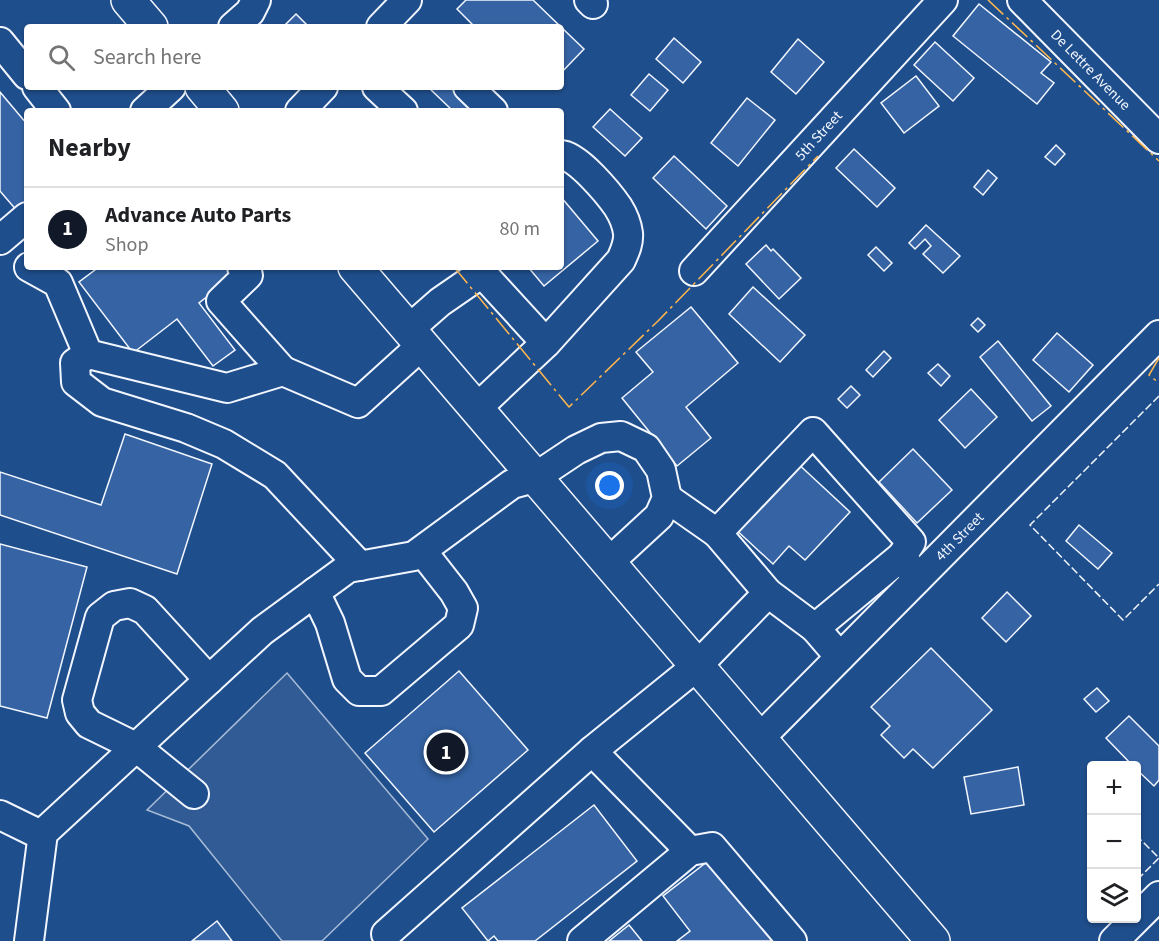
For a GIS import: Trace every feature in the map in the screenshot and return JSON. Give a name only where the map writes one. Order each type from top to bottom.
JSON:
[{"type":"main road","points":[[128,0],[148,24]]},
{"type":"main road","points":[[204,90],[220,108]]},
{"type":"main road","points":[[358,270],[933,941]]},
{"type":"street","points":[[236,24],[250,12],[256,0]]},
{"type":"street","name":"5th Street","points":[[694,271],[943,0]]},
{"type":"street","name":"De Lettre Avenue","points":[[1022,0],[1159,139]]},
{"type":"street","points":[[0,42],[24,71]]},
{"type":"street","points":[[39,90],[54,108]]},
{"type":"street","points":[[148,108],[168,90]]},
{"type":"street","points":[[303,108],[320,90]]},
{"type":"street","points":[[380,90],[400,108]]},
{"type":"street","points":[[471,90],[490,108]]},
{"type":"street","points":[[476,409],[546,343],[621,260],[627,248],[626,222],[618,208],[578,162],[564,155]]},
{"type":"street","points":[[0,240],[24,220]]},
{"type":"street","points":[[0,251],[24,262]]},
{"type":"street","points":[[40,270],[58,283],[88,354]]},
{"type":"street","points":[[245,271],[221,301],[283,371],[358,403],[415,338],[440,302],[481,270],[546,343]]},
{"type":"street","name":"4th Street","points":[[759,739],[840,657],[910,567],[1159,335]]},
{"type":"street","points":[[283,371],[227,388],[88,354],[75,363],[76,382],[102,402],[196,432],[224,444],[275,475],[360,566]]},
{"type":"street","points":[[717,533],[813,432],[911,542],[910,567],[815,628]]},
{"type":"street","points":[[28,941],[41,835],[262,631],[348,568],[414,556],[512,484],[534,478],[576,450],[601,438],[621,436],[646,448],[661,470],[667,498],[659,516],[608,563]]},
{"type":"street","points":[[667,498],[717,533],[768,593],[815,628],[840,657]]},
{"type":"street","points":[[315,592],[330,623],[347,679],[359,691],[381,691],[459,625],[462,608],[454,592],[422,551]]},
{"type":"street","points":[[386,934],[592,751],[697,666],[768,593]]},
{"type":"street","points":[[194,794],[136,747],[89,724],[80,713],[77,700],[100,617],[114,606],[130,603],[146,610],[209,680]]},
{"type":"street","points":[[592,751],[690,851]]},
{"type":"street","points":[[0,815],[41,835]]},
{"type":"street","points":[[582,941],[690,851],[712,847],[792,941]]},
{"type":"street","points":[[1114,941],[1159,896]]},
{"type":"shaded area","points":[[287,673],[428,839],[322,941],[282,941],[189,826],[147,810]]},
{"type":"building","points":[[466,0],[533,0],[558,24],[472,24],[457,9]]},
{"type":"building","points":[[979,4],[1051,62],[1041,73],[1054,83],[1037,104],[953,36]]},
{"type":"building","points":[[296,14],[306,24],[286,24]]},
{"type":"building","points":[[564,30],[584,49],[564,70]]},
{"type":"building","points":[[674,38],[701,62],[683,83],[656,59]]},
{"type":"building","points":[[798,39],[824,62],[796,94],[771,72]]},
{"type":"building","points":[[935,42],[974,78],[953,101],[914,65]]},
{"type":"building","points":[[649,74],[668,90],[650,111],[631,95]]},
{"type":"building","points":[[916,76],[939,106],[904,133],[881,103]]},
{"type":"building","points":[[431,90],[464,90],[483,108],[450,108]]},
{"type":"building","points":[[0,92],[24,120],[24,207],[18,212],[0,191]]},
{"type":"building","points":[[747,98],[775,120],[738,166],[711,143]]},
{"type":"building","points":[[610,109],[642,138],[625,156],[593,127]]},
{"type":"building","points":[[1056,145],[1065,154],[1055,165],[1045,157]]},
{"type":"building","points":[[854,149],[895,188],[877,207],[836,168]]},
{"type":"building","points":[[674,156],[727,206],[706,229],[653,178]]},
{"type":"building","points":[[988,170],[997,178],[983,195],[974,187]]},
{"type":"building","points":[[564,201],[598,241],[564,269]]},
{"type":"building","points":[[926,225],[960,256],[943,273],[923,254],[931,246],[925,239],[915,249],[909,243]]},
{"type":"building","points":[[766,245],[771,251],[773,249],[801,278],[779,299],[746,264]]},
{"type":"building","points":[[876,247],[892,263],[884,271],[868,255]]},
{"type":"building","points":[[95,270],[231,270],[235,275],[199,303],[235,350],[213,366],[177,319],[133,353],[79,282]]},
{"type":"building","points":[[531,270],[563,270],[544,286]]},
{"type":"building","points":[[753,287],[805,335],[780,362],[729,314]]},
{"type":"building","points":[[691,307],[738,363],[686,407],[711,438],[677,466],[622,398],[653,372],[636,352]]},
{"type":"building","points":[[978,318],[985,325],[978,332],[971,325]]},
{"type":"building","points":[[1057,333],[1093,365],[1069,392],[1033,360]]},
{"type":"building","points":[[998,341],[1051,406],[1032,421],[980,357]]},
{"type":"building","points":[[884,351],[891,358],[873,377],[866,370]]},
{"type":"building","points":[[938,364],[950,376],[941,386],[928,373]]},
{"type":"building","points":[[851,386],[860,395],[847,408],[838,399]]},
{"type":"building","points":[[971,389],[997,417],[965,448],[939,420]]},
{"type":"building","points":[[125,434],[212,464],[177,574],[0,515],[0,472],[101,505]]},
{"type":"building","points":[[913,449],[952,490],[917,523],[879,482]]},
{"type":"building","points":[[794,460],[850,512],[805,560],[789,546],[773,564],[732,526]]},
{"type":"building","points":[[1079,525],[1112,553],[1098,569],[1066,541]]},
{"type":"building","points":[[0,544],[87,567],[47,718],[0,706]]},
{"type":"building","points":[[1007,592],[1031,616],[1006,642],[982,618]]},
{"type":"building","points":[[931,648],[992,710],[933,768],[913,749],[904,758],[881,735],[890,726],[871,707]]},
{"type":"building","points":[[459,671],[528,750],[434,832],[365,753]]},
{"type":"building","points":[[1097,688],[1109,701],[1096,712],[1084,699]]},
{"type":"building","points":[[1129,716],[1159,746],[1159,780],[1154,786],[1141,774],[1141,761],[1128,761],[1106,738]]},
{"type":"building","points":[[1018,767],[1024,805],[971,814],[964,777]]},
{"type":"building","points":[[594,805],[637,861],[535,941],[498,941],[494,936],[488,941],[462,908]]},
{"type":"building","points":[[712,858],[777,941],[677,941],[690,931],[663,896]]},
{"type":"building","points":[[217,921],[232,941],[192,941]]},
{"type":"building","points":[[629,925],[642,941],[609,941]]},
{"type":"fence","points":[[1159,396],[1030,525],[1123,620],[1159,584]]},
{"type":"fence","points":[[1141,840],[1159,858],[1141,876]]},
{"type":"power","points":[[988,0],[1159,161]]},
{"type":"power","points":[[456,270],[569,407],[658,321],[818,156]]},
{"type":"power","points":[[1159,358],[1149,375],[1159,383]]},
{"type":"place","name":"Advance Auto Parts","points":[[446,752]]}]
